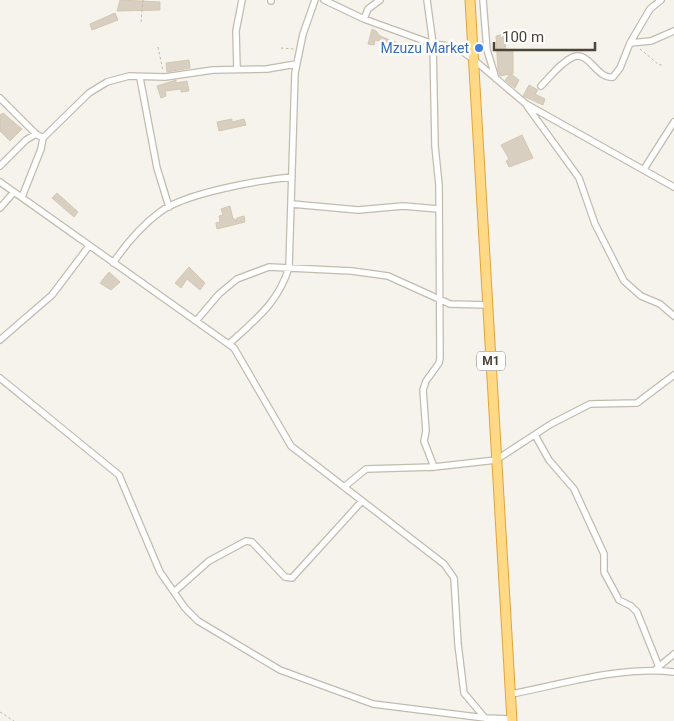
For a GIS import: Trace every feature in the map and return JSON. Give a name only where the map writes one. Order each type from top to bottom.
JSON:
[{"type":"highway","name":"M1","points":[[470,0],[512,720]]},
{"type":"street","points":[[237,69],[236,31],[242,0]]},
{"type":"street","points":[[229,344],[268,309],[280,290],[289,266],[296,64],[314,0]]},
{"type":"street","points":[[324,0],[364,19],[433,44],[456,47],[526,104],[674,187]]},
{"type":"street","points":[[364,19],[368,9],[380,0]]},
{"type":"street","points":[[483,0],[487,50],[497,82]]},
{"type":"street","points":[[541,86],[560,66],[576,56],[582,56],[605,75],[613,76],[620,68],[650,9],[662,0]]},
{"type":"street","points":[[428,1],[433,44],[438,209],[439,364],[426,381],[423,390],[426,431],[424,441],[434,467]]},
{"type":"street","points":[[632,43],[651,40],[674,31]]},
{"type":"street","points":[[22,197],[41,149],[43,138],[99,85],[129,76],[140,78],[165,77],[237,69],[267,69],[296,64]]},
{"type":"street","points":[[140,78],[157,168],[169,207]]},
{"type":"street","points":[[0,98],[36,134],[43,138]]},
{"type":"street","points":[[526,104],[579,178],[595,224],[624,281],[641,296],[660,304],[674,316]]},
{"type":"street","points":[[644,169],[674,122]]},
{"type":"street","points":[[0,166],[26,140],[36,134]]},
{"type":"street","points":[[113,263],[139,231],[169,207],[192,198],[264,179],[292,178]]},
{"type":"street","points":[[0,182],[229,344],[241,358],[291,446],[436,556],[454,578],[464,693],[485,718]]},
{"type":"street","points":[[0,208],[14,192]]},
{"type":"street","points":[[292,204],[365,210],[403,206],[438,209]]},
{"type":"street","points":[[0,340],[52,295],[89,246]]},
{"type":"street","points":[[196,321],[219,294],[237,279],[269,267],[289,266],[388,276],[450,304],[488,305]]},
{"type":"street","points":[[344,487],[366,469],[434,467],[496,460],[551,424],[595,402],[637,403],[674,375]]},
{"type":"street","points":[[0,378],[114,470],[122,479],[156,564],[174,592],[198,621],[280,670],[373,704],[512,720]]},
{"type":"street","points":[[535,435],[549,460],[574,488],[604,554],[604,572],[619,600],[631,606],[637,612],[657,668]]},
{"type":"street","points":[[174,592],[209,561],[246,541],[252,542],[285,577],[292,578],[362,501]]},
{"type":"street","points":[[657,668],[674,654]]},
{"type":"street","points":[[511,694],[623,672],[657,668],[674,672]]},
{"type":"path","points":[[141,22],[143,0]]},
{"type":"path","points":[[632,43],[653,60],[664,66]]},
{"type":"path","points":[[158,47],[165,77]]},
{"type":"path","points":[[281,48],[300,49]]},
{"type":"path","points":[[0,712],[14,721]]},
{"type":"building","points":[[120,0],[160,2],[160,10],[117,11]]},
{"type":"building","points":[[115,13],[118,20],[92,30],[90,24]]},
{"type":"building","points":[[372,29],[380,36],[400,44],[398,51],[386,46],[387,43],[375,40],[374,45],[368,44]]},
{"type":"building","points":[[504,34],[506,51],[513,50],[513,74],[511,74],[519,80],[515,88],[505,80],[510,74],[500,76],[498,70],[496,36]]},
{"type":"building","points":[[189,60],[190,68],[167,72],[166,63]]},
{"type":"building","points":[[176,80],[176,83],[187,81],[189,91],[181,92],[181,89],[165,91],[166,96],[161,98],[157,86]]},
{"type":"building","points":[[529,85],[538,90],[535,94],[545,99],[543,105],[523,96]]},
{"type":"building","points":[[3,113],[22,129],[10,141],[0,131],[0,115]]},
{"type":"building","points":[[232,119],[232,122],[244,119],[246,125],[219,131],[217,122]]},
{"type":"building","points":[[522,135],[533,158],[509,167],[506,161],[509,159],[501,145]]},
{"type":"building","points":[[57,193],[78,212],[74,217],[52,198]]},
{"type":"building","points":[[230,206],[233,219],[236,222],[237,218],[244,216],[245,222],[217,229],[216,223],[220,222],[219,216],[223,215],[221,209]]},
{"type":"building","points":[[189,267],[205,283],[200,290],[187,279],[181,288],[175,283]]},
{"type":"building","points":[[109,272],[120,282],[111,290],[100,283]]},
{"type":"place","name":"Mzuzu Market","points":[[479,48]]}]
